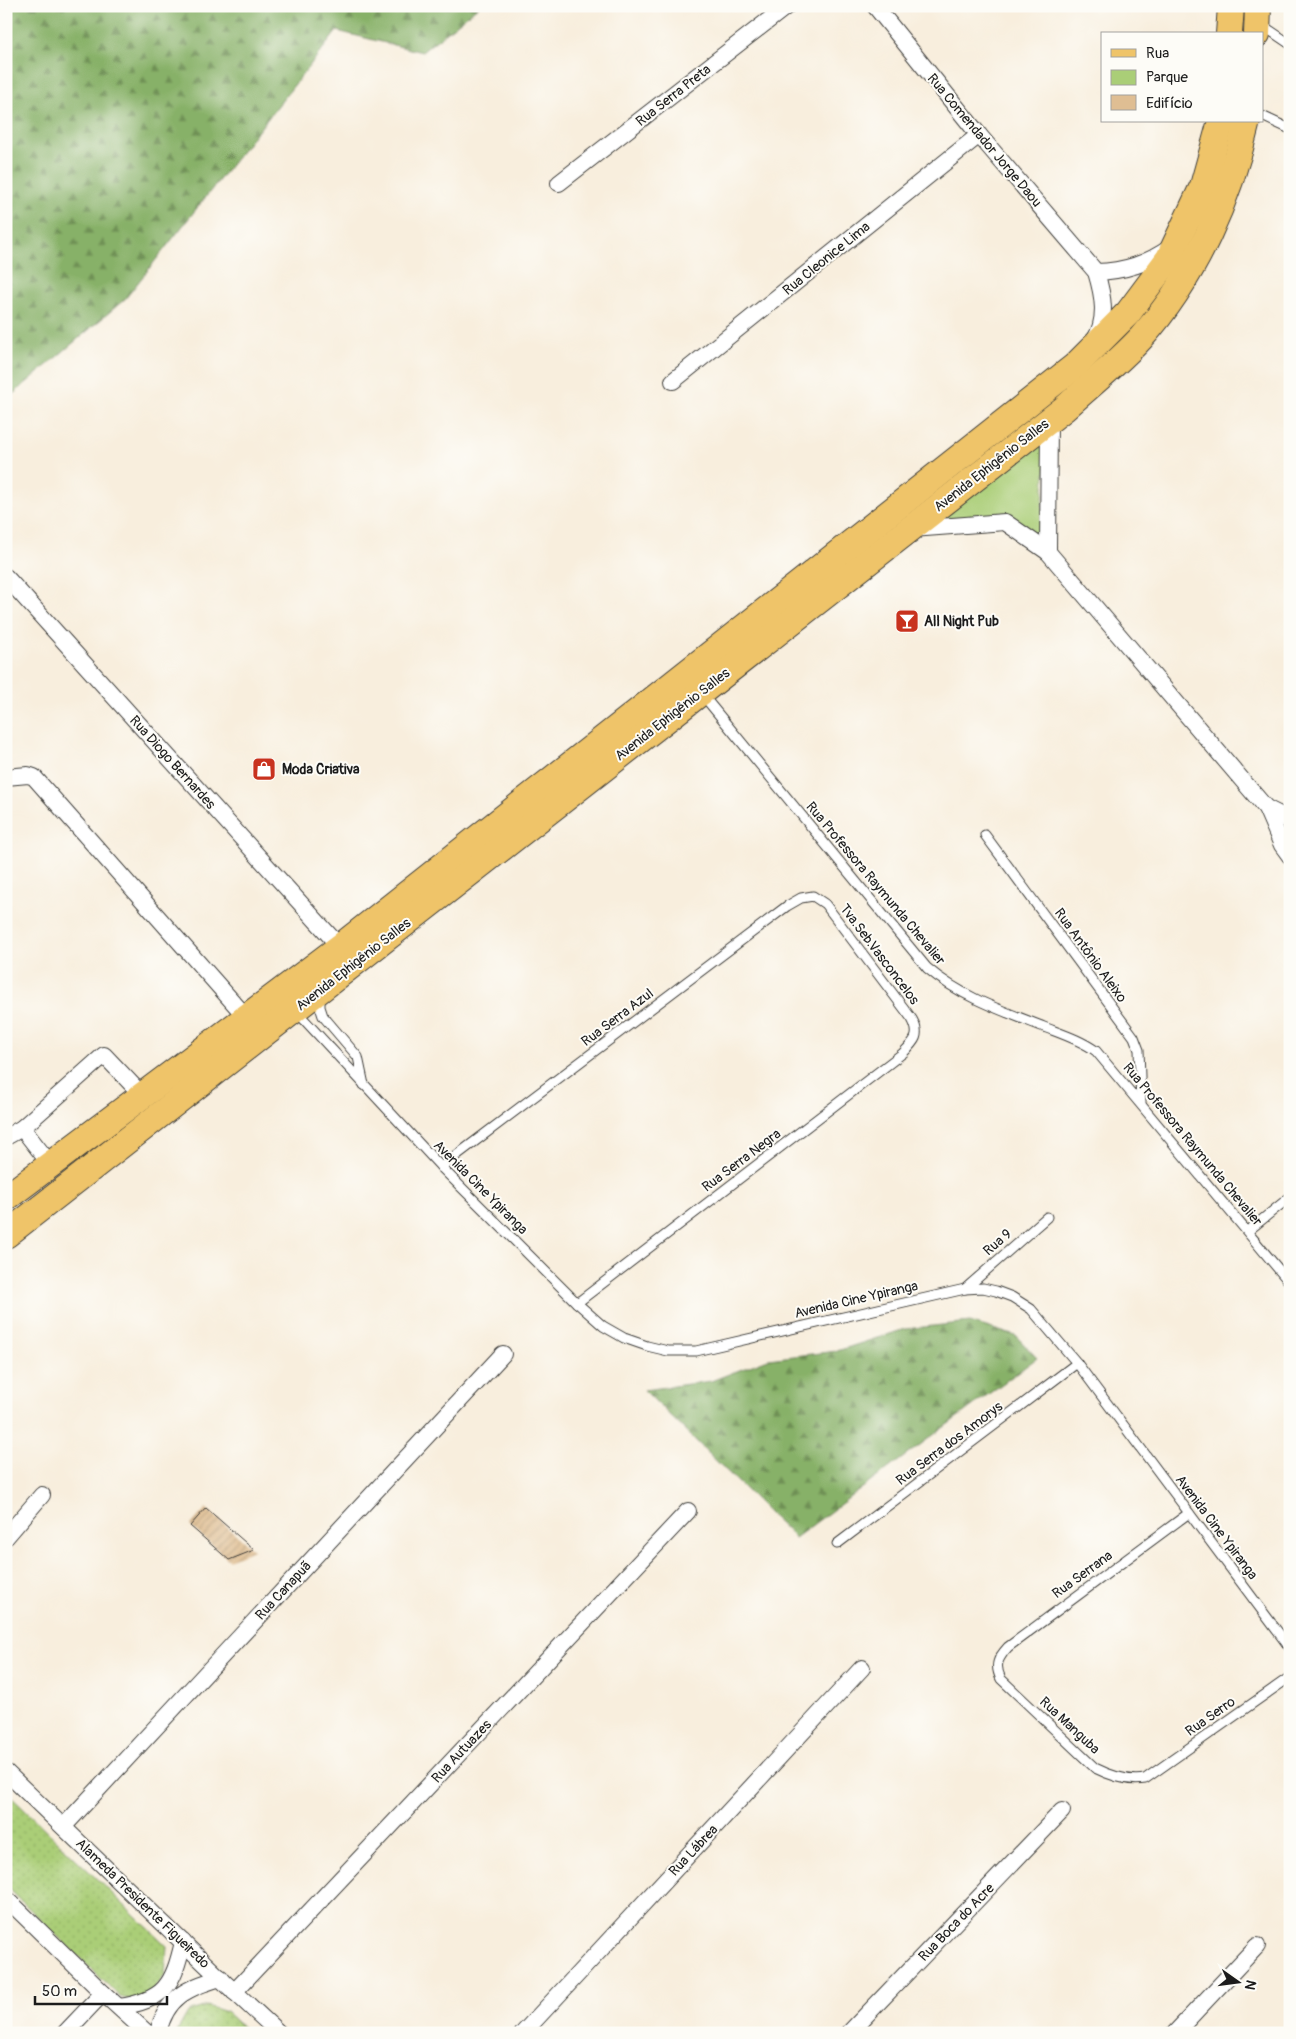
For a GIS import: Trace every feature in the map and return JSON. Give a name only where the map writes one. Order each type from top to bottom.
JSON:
[{"type":"main road","points":[[1229,32],[1231,6]]},
{"type":"main road","name":"Avenida Ephigênio Salles","points":[[6,1198],[340,947],[1075,366],[1128,313],[1169,258],[1203,186],[1221,122]]},
{"type":"main road","name":"Avenida Ephigênio Salles","points":[[6,1235],[1065,408],[1140,339],[1177,293],[1200,251],[1221,206],[1240,150],[1247,122]]},
{"type":"street","name":"Rua Serra Preta","points":[[560,184],[787,6]]},
{"type":"street","name":"Rua Comendador Jorge Daou","points":[[875,6],[979,135],[1096,272],[1103,293],[1103,316],[1096,338],[1084,356]]},
{"type":"street","name":"Rua Cleonice Lima","points":[[673,380],[979,135]]},
{"type":"street","points":[[1096,272],[1117,271],[1138,265],[1158,256],[1177,242]]},
{"type":"street","points":[[1048,420],[1048,552]]},
{"type":"street","points":[[910,529],[1005,522],[1048,552],[1266,808],[1282,845],[1290,856]]},
{"type":"street","name":"Rua Diogo Bernardes","points":[[6,577],[340,947]]},
{"type":"street","points":[[6,777],[32,776],[247,1018]]},
{"type":"street","points":[[1266,808],[1290,820]]},
{"type":"street","points":[[6,1137],[22,1128],[104,1055],[143,1096]]},
{"type":"street","points":[[22,1128],[51,1165]]},
{"type":"street","name":"Rua Canapuã","points":[[64,1826],[503,1354]]},
{"type":"street","points":[[6,1537],[42,1495]]},
{"type":"street","name":"Rua Autuazes","points":[[234,1992],[688,1511]]},
{"type":"street","name":"Rua Lábrea","points":[[523,2033],[862,1668]]},
{"type":"street","name":"Alameda Presidente Figueiredo","points":[[6,1772],[279,2033]]},
{"type":"street","name":"Rua Boca do Acre","points":[[849,2033],[1062,1812]]},
{"type":"street","points":[[6,1898],[103,1993],[147,2033]]},
{"type":"street","points":[[119,2007],[146,2002],[155,1997],[172,1977],[183,1942]]},
{"type":"street","points":[[1175,2033],[1256,1946]]},
{"type":"street","points":[[158,2033],[160,2023],[175,1999],[198,1984],[221,1978]]},
{"type":"street","points":[[65,2033],[103,1993]]},
{"type":"lane","points":[[1257,21],[1290,44]]},
{"type":"lane","points":[[1264,117],[1290,129]]},
{"type":"lane","name":"Rua Professora Raymunda Chevalier","points":[[700,692],[927,968],[941,980],[977,1000],[1078,1040],[1102,1056],[1290,1283]]},
{"type":"lane","name":"Rua Antônio Aleixo","points":[[985,835],[1134,1037],[1139,1050],[1141,1103]]},
{"type":"lane","name":"Tva.Seb.Vasconcelos","points":[[813,896],[825,904],[912,1019],[916,1027],[916,1036]]},
{"type":"lane","name":"Rua Serra Azul","points":[[441,1168],[788,906],[801,898],[813,896]]},
{"type":"lane","points":[[324,986],[320,997],[320,1007],[323,1016],[358,1057],[364,1085]]},
{"type":"lane","name":"Avenida Cine Ypiranga","points":[[295,1010],[441,1168],[577,1303],[603,1326],[624,1338],[668,1351],[696,1351],[965,1289],[983,1288],[996,1291],[1012,1297],[1031,1309],[1076,1363],[1290,1648]]},
{"type":"lane","name":"Rua Serra Negra","points":[[577,1303],[903,1053],[916,1036]]},
{"type":"lane","points":[[1248,1231],[1290,1197]]},
{"type":"lane","name":"Rua 9","points":[[965,1289],[1047,1217]]},
{"type":"lane","name":"Rua Serra dos Amorys","points":[[837,1544],[1076,1363]]},
{"type":"lane","name":"Rua Serrana","points":[[997,1662],[1008,1647],[1034,1626],[1189,1513]]},
{"type":"lane","name":"Rua Manguba","points":[[997,1662],[997,1670],[1001,1679],[1096,1768],[1109,1775],[1122,1778],[1146,1779]]},
{"type":"lane","name":"Rua Serro","points":[[1146,1779],[1290,1676]]},
{"type":"green space","points":[[6,6],[479,6],[422,52],[337,31],[125,299],[6,400]]},
{"type":"green space","points":[[1048,436],[1040,540],[1006,517],[938,520]]},
{"type":"green space","points":[[970,1322],[1016,1336],[1037,1358],[795,1538],[644,1390],[711,1381],[768,1359],[837,1351],[905,1329]]},
{"type":"green space","points":[[6,1792],[167,1946],[165,1975],[149,1996],[131,2000],[120,1997],[6,1886]]},
{"type":"green space","points":[[207,2006],[226,2012],[249,2033],[176,2033],[188,2012]]},
{"type":"building","points":[[206,1508],[254,1550],[229,1560],[190,1526]]},
{"type":"place","name":"All Night Pub","points":[[907,621]]},
{"type":"place","name":"Moda Criativa","points":[[264,769]]}]
